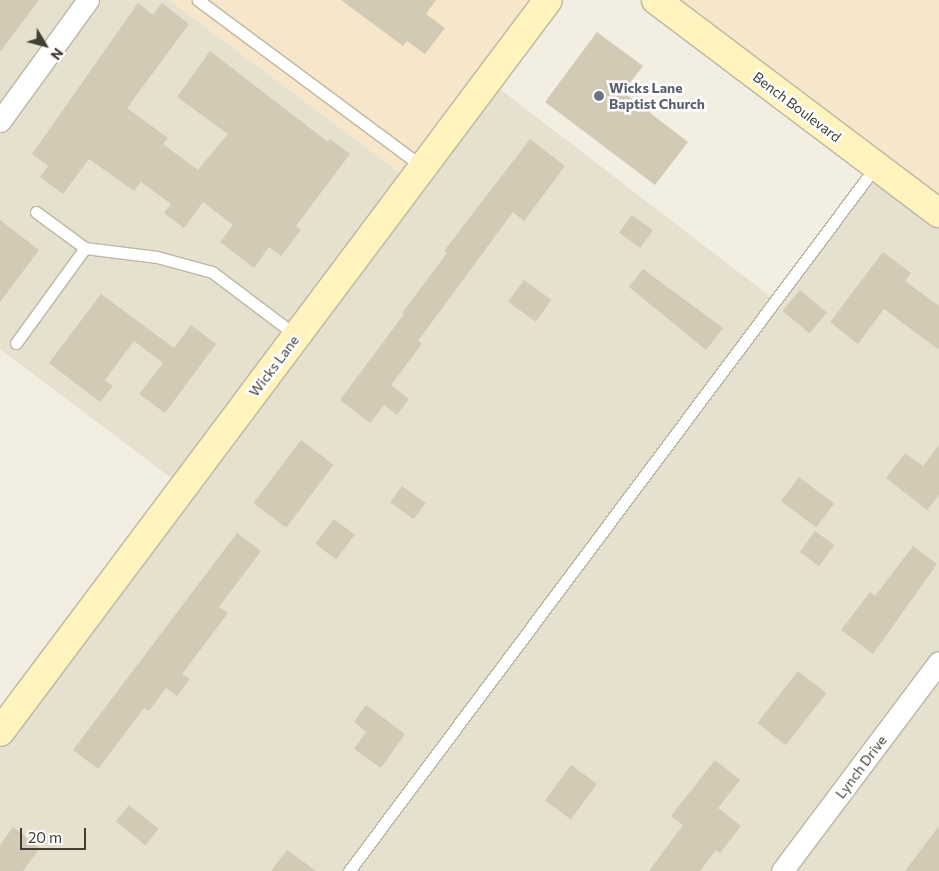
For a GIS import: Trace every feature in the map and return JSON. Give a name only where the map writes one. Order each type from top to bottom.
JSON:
[{"type":"street","points":[[0,121],[88,0]]},
{"type":"street","name":"Wicks Lane","points":[[0,732],[548,0]]},
{"type":"street","name":"Bench Boulevard","points":[[656,0],[939,213]]},
{"type":"street","name":"Lynch Drive","points":[[782,871],[939,662]]},
{"type":"lane","points":[[198,0],[423,166]]},
{"type":"lane","points":[[349,871],[876,166]]},
{"type":"lane","points":[[36,212],[85,248],[157,257],[212,272],[297,336]]},
{"type":"lane","points":[[16,343],[85,248]]},
{"type":"shaded area","points":[[0,0],[169,0],[412,182],[488,80],[775,300],[876,166],[939,212],[939,871],[0,871],[0,721],[183,487],[0,349]]},
{"type":"shaded area","points":[[169,0],[548,0],[412,182]]},
{"type":"shaded area","points":[[656,0],[939,0],[939,211]]},
{"type":"building","points":[[0,0],[39,0],[0,52]]},
{"type":"building","points":[[341,0],[436,0],[426,14],[445,28],[425,54],[407,41],[403,46]]},
{"type":"building","points":[[138,3],[153,15],[162,3],[189,24],[127,108],[168,138],[163,144],[198,170],[228,134],[177,97],[210,51],[328,142],[330,139],[350,154],[296,226],[301,230],[281,256],[269,247],[254,268],[220,242],[233,225],[203,202],[184,228],[164,213],[171,204],[141,182],[134,191],[89,159],[63,194],[40,177],[48,166],[32,154]]},
{"type":"building","points":[[597,32],[643,66],[623,92],[688,142],[655,185],[545,102]]},
{"type":"building","points":[[530,139],[565,166],[524,221],[513,212],[418,341],[422,344],[391,385],[409,399],[397,415],[384,405],[370,423],[340,400],[447,253],[444,251]]},
{"type":"building","points":[[632,215],[653,230],[640,248],[619,233]]},
{"type":"building","points":[[0,220],[39,250],[0,302]]},
{"type":"building","points":[[883,252],[911,273],[905,281],[939,306],[939,350],[884,309],[858,344],[830,322]]},
{"type":"building","points":[[643,269],[723,328],[706,350],[629,287]]},
{"type":"building","points":[[524,280],[552,300],[536,322],[508,302]]},
{"type":"building","points":[[800,290],[827,312],[809,333],[783,311]]},
{"type":"building","points":[[101,294],[174,348],[191,325],[216,344],[165,413],[139,394],[163,363],[134,341],[105,380],[113,386],[100,402],[49,363]]},
{"type":"building","points":[[301,440],[334,465],[286,528],[253,503]]},
{"type":"building","points":[[939,445],[939,495],[927,510],[886,478],[905,453],[923,466]]},
{"type":"building","points":[[799,477],[834,503],[816,527],[781,501]]},
{"type":"building","points":[[402,486],[425,503],[414,519],[390,502]]},
{"type":"building","points":[[334,519],[355,535],[336,559],[315,544]]},
{"type":"building","points":[[815,531],[834,545],[819,566],[800,552]]},
{"type":"building","points":[[237,533],[261,551],[219,607],[228,613],[182,674],[190,679],[177,696],[166,688],[149,711],[144,708],[98,769],[73,750]]},
{"type":"building","points":[[913,546],[937,564],[873,654],[841,630],[870,592],[875,596]]},
{"type":"building","points":[[798,671],[826,693],[786,745],[757,723]]},
{"type":"building","points":[[366,705],[405,734],[381,768],[354,749],[366,732],[354,722]]},
{"type":"building","points":[[715,760],[740,780],[718,808],[741,826],[720,853],[716,850],[700,871],[649,871],[683,825],[671,816]]},
{"type":"building","points":[[571,765],[597,784],[571,819],[545,801]]},
{"type":"building","points":[[129,805],[159,829],[145,845],[116,821]]},
{"type":"building","points":[[939,826],[939,871],[905,871]]},
{"type":"building","points":[[13,827],[40,848],[23,871],[0,871],[0,845]]},
{"type":"building","points":[[287,850],[316,871],[271,871]]},
{"type":"place","name":"Wicks Lane Baptist Church","points":[[599,96]]}]
